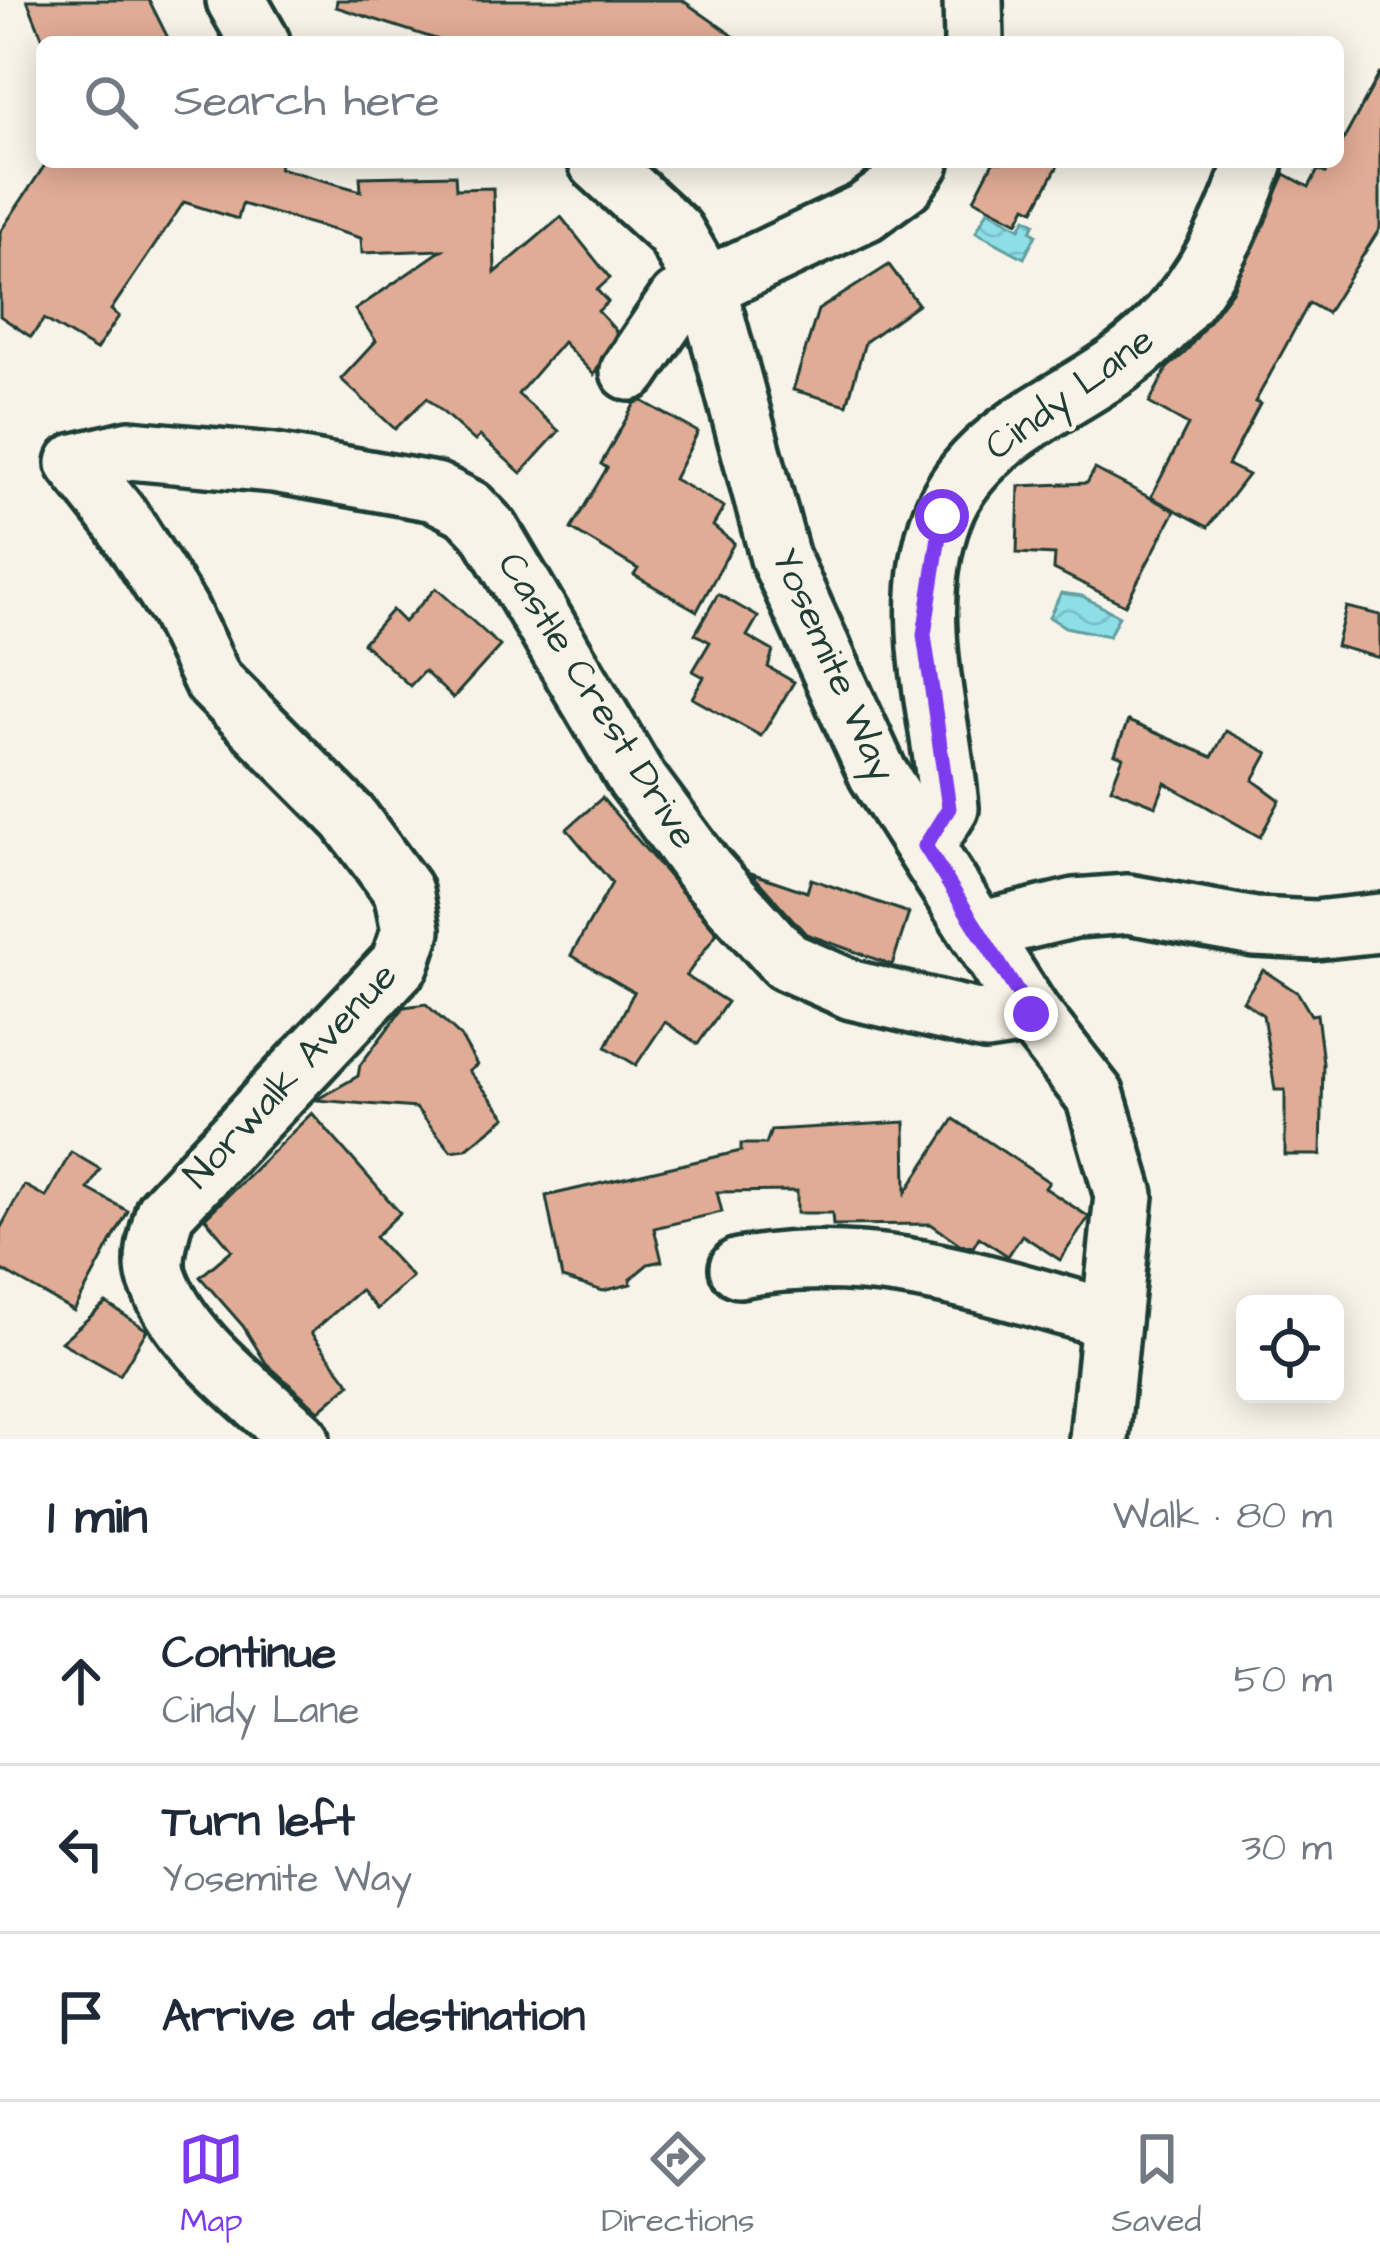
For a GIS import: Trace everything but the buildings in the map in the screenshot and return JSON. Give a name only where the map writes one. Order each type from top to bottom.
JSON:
[{"type":"street","points":[[236,0],[257,36]]},
{"type":"street","points":[[974,0],[974,36]]},
{"type":"street","name":"Yosemite Way","points":[[605,168],[675,233],[706,287],[780,557],[805,622],[878,774],[1031,1014],[1095,1096],[1124,1195],[1099,1439]]},
{"type":"street","points":[[631,371],[678,300],[866,212],[905,183],[916,168]]},
{"type":"street","name":"Cindy Lane","points":[[925,846],[949,808],[924,635],[942,516],[967,473],[998,441],[1121,363],[1173,317],[1211,262],[1251,168]]},
{"type":"street","name":"Castle Crest Drive","points":[[130,450],[297,467],[435,492],[469,509],[490,531],[636,778],[704,869],[786,961],[852,990],[986,1021],[1031,1014]]},
{"type":"street","name":"Norwalk Avenue","points":[[130,450],[76,463],[123,522],[179,610],[213,681],[349,818],[403,891],[411,930],[400,963],[165,1212],[158,1239],[156,1275],[195,1339],[301,1439]]},
{"type":"street","points":[[980,932],[1076,908],[1128,904],[1255,927],[1315,930],[1380,922]]},
{"type":"street","points":[[739,1268],[800,1256],[909,1264],[1111,1319]]},
{"type":"water","points":[[988,210],[1020,228],[1026,218],[1035,223],[1031,231],[1036,235],[1024,258],[976,232]]},
{"type":"water","points":[[1061,593],[1082,596],[1119,616],[1109,636],[1065,627],[1049,617]]},
{"type":"route","points":[[942,516],[924,635],[949,808],[925,846],[1031,1014]]}]
